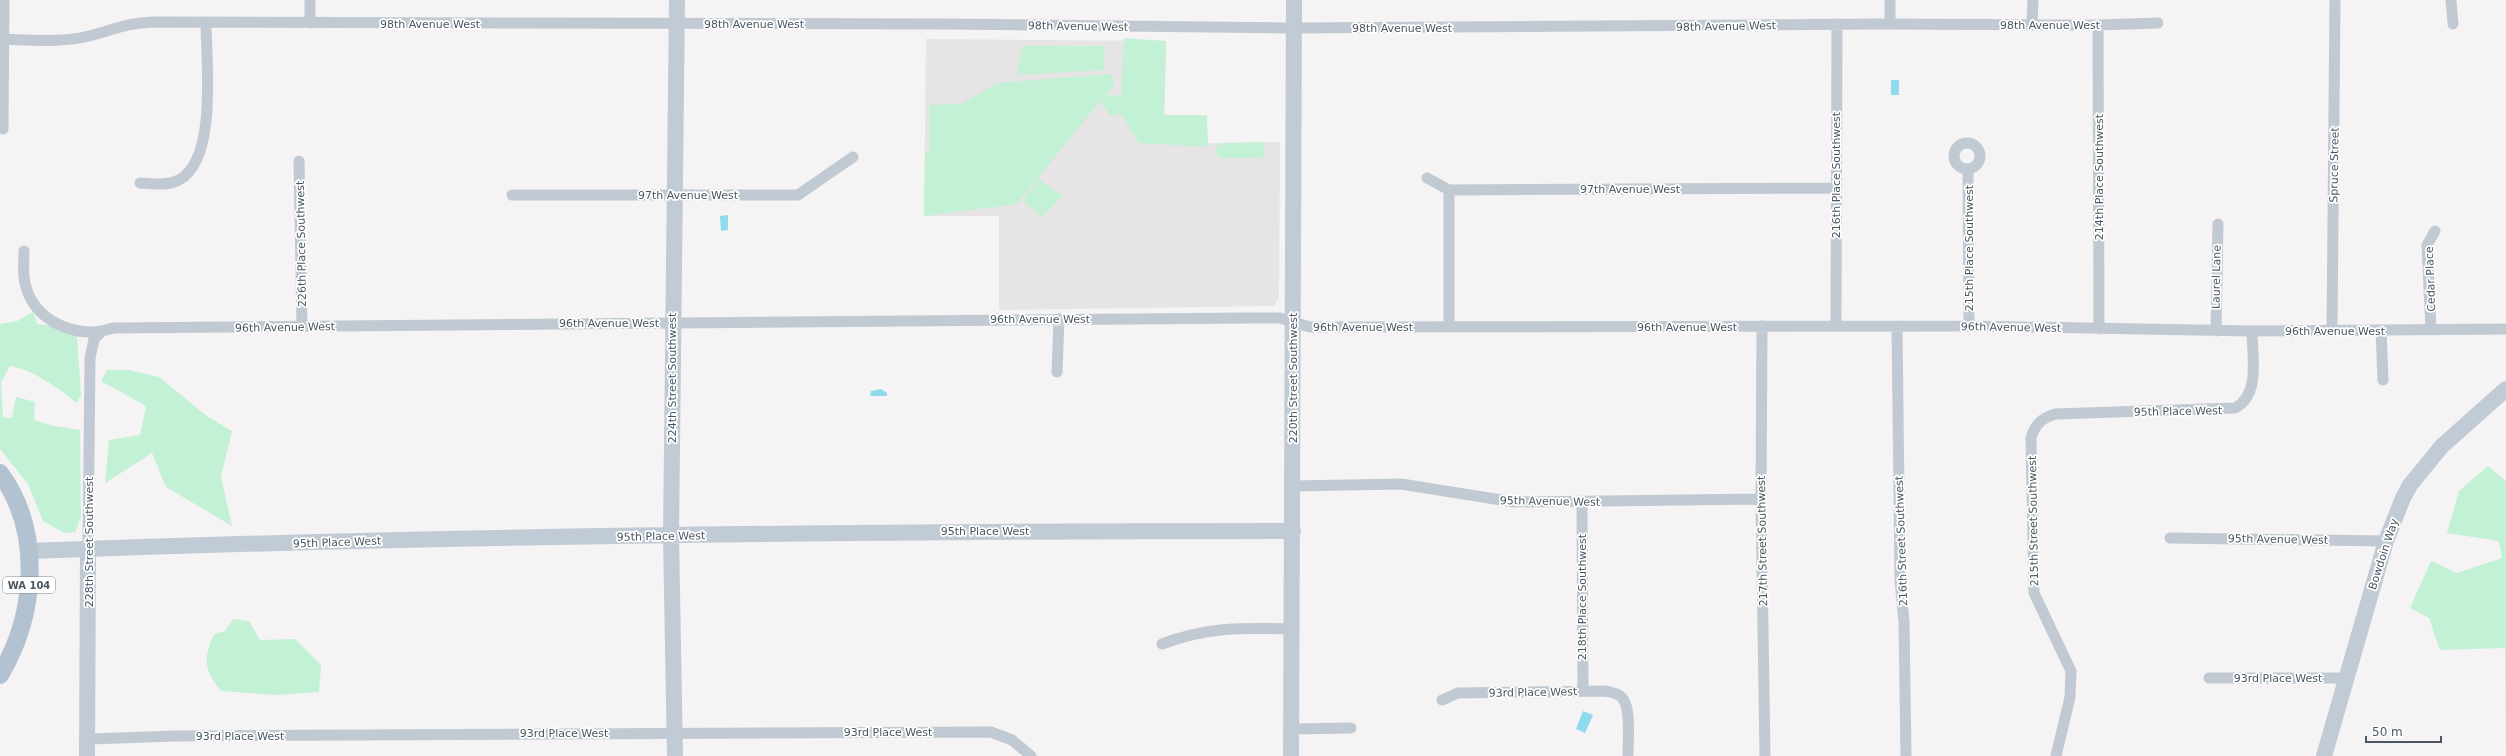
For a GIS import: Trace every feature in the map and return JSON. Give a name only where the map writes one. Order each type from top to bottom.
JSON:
[{"type":"main road","name":"WA 104","points":[[0,473],[20,508],[30,551],[28,588],[24,619],[11,656],[0,675]]},
{"type":"street","points":[[3,128],[2,39],[4,0]]},
{"type":"street","points":[[310,0],[310,23]]},
{"type":"street","name":"224th Street Southwest","points":[[675,756],[672,536],[677,0]]},
{"type":"street","name":"220th Street Southwest","points":[[1291,756],[1294,0]]},
{"type":"street","points":[[1890,0],[1890,24]]},
{"type":"street","points":[[2032,25],[2033,0]]},
{"type":"street","name":"Spruce Street","points":[[2332,331],[2335,0]]},
{"type":"street","points":[[2452,0],[2453,24]]},
{"type":"street","name":"98th Avenue West","points":[[2,39],[68,39],[90,36],[133,22],[1294,28],[1837,24],[2098,25],[2158,23]]},
{"type":"street","points":[[140,183],[159,184],[178,180],[190,172],[198,160],[206,133],[206,22]]},
{"type":"street","name":"216th Place Southwest","points":[[1836,326],[1837,24]]},
{"type":"street","name":"214th Place Southwest","points":[[2098,25],[2099,328]]},
{"type":"street","name":"97th Avenue West","points":[[512,195],[798,195],[853,157]]},
{"type":"street","name":"226th Place Southwest","points":[[299,161],[302,327]]},
{"type":"street","name":"215th Place Southwest","points":[[1968,169],[1969,326]]},
{"type":"street","name":"97th Avenue West","points":[[1427,178],[1449,190],[1836,188]]},
{"type":"street","points":[[1449,190],[1449,327]]},
{"type":"street","name":"Laurel Lane","points":[[2216,331],[2218,224]]},
{"type":"street","name":"Cedar Place","points":[[2431,330],[2427,245],[2435,231]]},
{"type":"street","name":"96th Avenue West","points":[[24,251],[26,286],[30,299],[39,311],[60,325],[73,329],[102,331],[108,328],[1247,318],[1280,318],[1310,327],[1969,326],[2216,331],[2506,329]]},
{"type":"street","points":[[1057,372],[1059,319]]},
{"type":"street","name":"217th Street Southwest","points":[[1762,326],[1761,499],[1765,756]]},
{"type":"street","name":"216th Street Southwest","points":[[1897,326],[1900,580],[1904,622],[1906,756]]},
{"type":"street","points":[[2381,330],[2383,380]]},
{"type":"street","name":"228th Street Southwest","points":[[87,756],[89,738],[88,549],[90,358],[94,339],[102,331]]},
{"type":"street","name":"95th Place West","points":[[2039,422],[2055,414],[2235,408],[2245,401],[2252,388],[2252,331]]},
{"type":"street","name":"Bowdoin Way","points":[[2324,756],[2386,541],[2410,485],[2442,446],[2506,389]]},
{"type":"street","name":"215th Street Southwest","points":[[2039,422],[2031,438],[2033,584],[2041,609],[2068,662],[2072,685],[2056,756]]},
{"type":"street","name":"95th Avenue West","points":[[1293,486],[1401,484],[1425,486],[1498,501],[1582,502],[1761,499]]},
{"type":"street","name":"218th Place Southwest","points":[[1582,502],[1583,691]]},
{"type":"street","name":"95th Place West","points":[[30,551],[672,536],[929,532],[1293,531]]},
{"type":"street","name":"95th Avenue West","points":[[2170,538],[2386,541]]},
{"type":"street","points":[[1162,644],[1186,634],[1216,629],[1292,629]]},
{"type":"street","name":"93rd Place West","points":[[2209,678],[2346,678]]},
{"type":"street","name":"93rd Place West","points":[[1442,700],[1458,693],[1606,691],[1618,694],[1623,699],[1627,708],[1628,756]]},
{"type":"street","points":[[1292,729],[1351,728]]},
{"type":"street","name":"93rd Place West","points":[[89,738],[675,732],[991,732],[1012,740],[1031,756]]},
{"type":"shaded area","points":[[926,39],[1166,41],[1164,144],[1280,142],[1279,298],[1274,306],[999,310],[999,216],[924,216]]},
{"type":"green space","points":[[1124,38],[1166,41],[1164,115],[1207,115],[1208,147],[1139,143],[1121,114],[1110,115],[1101,103],[1104,96],[1017,204],[924,216],[925,152],[929,152],[929,105],[961,104],[998,83],[1112,74],[1114,84],[1105,95],[1121,96]]},
{"type":"green space","points":[[1022,46],[1105,46],[1104,70],[1017,75]]},
{"type":"green space","points":[[1263,142],[1264,155],[1261,158],[1219,158],[1215,150],[1220,143]]},
{"type":"green space","points":[[1039,179],[1062,196],[1042,217],[1023,201]]},
{"type":"green space","points":[[33,312],[37,324],[56,326],[77,336],[81,396],[76,403],[45,380],[27,371],[10,366],[1,382],[3,417],[12,418],[16,397],[35,402],[34,420],[54,426],[80,430],[81,517],[75,532],[64,533],[43,521],[28,484],[0,449],[0,324],[17,321]]},
{"type":"green space","points":[[107,370],[129,370],[159,377],[208,417],[232,431],[221,477],[232,526],[166,487],[152,453],[105,483],[109,440],[140,435],[146,406],[101,381]]},
{"type":"green space","points":[[2488,466],[2506,481],[2506,756],[2505,648],[2440,650],[2429,618],[2410,608],[2431,561],[2457,573],[2502,558],[2499,541],[2447,533],[2459,491]]},
{"type":"green space","points":[[233,619],[249,621],[260,640],[295,639],[321,665],[319,692],[276,695],[221,691],[215,684],[208,670],[208,650],[214,634],[225,631]]},
{"type":"water","points":[[1891,80],[1899,80],[1899,95],[1891,95]]},
{"type":"water","points":[[728,215],[728,230],[721,231],[720,216]]},
{"type":"water","points":[[881,389],[887,393],[887,396],[870,396],[871,391]]},
{"type":"water","points":[[1583,711],[1593,715],[1585,733],[1576,729]]}]
